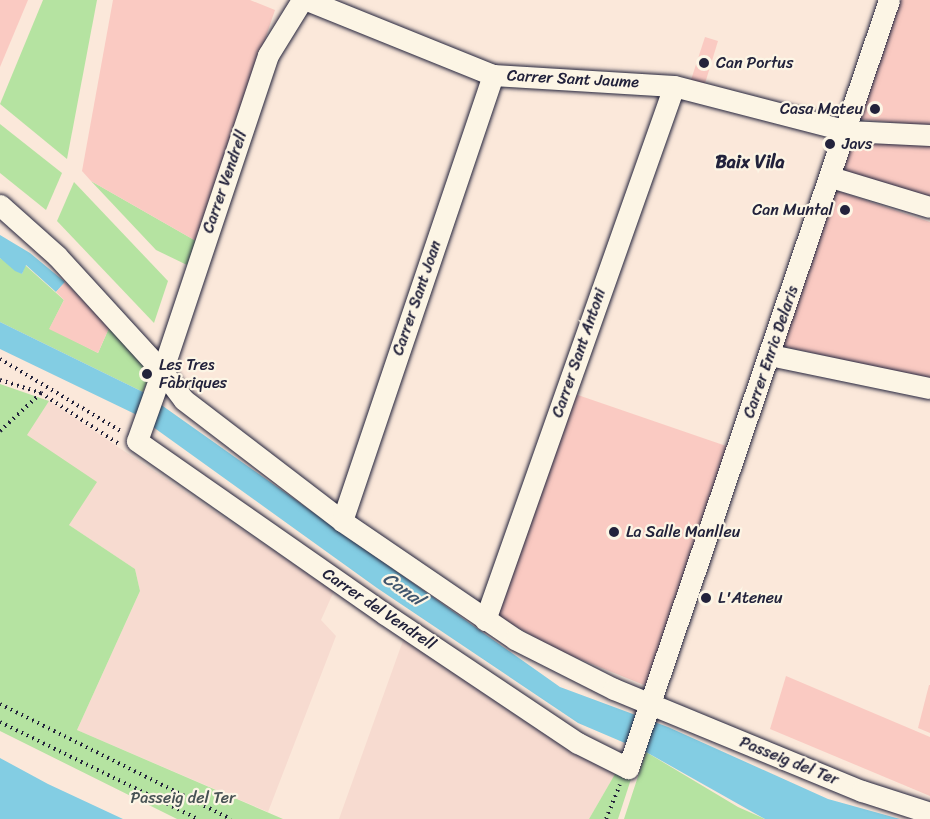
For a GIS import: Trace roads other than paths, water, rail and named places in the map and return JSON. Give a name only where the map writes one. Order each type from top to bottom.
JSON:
[{"type":"street","name":"Carrer Sant Jaume","points":[[304,0],[493,75],[674,86],[848,130],[930,135]]},
{"type":"street","name":"Carrer Vendrell","points":[[162,371],[268,55],[304,0]]},
{"type":"street","name":"Carrer Enric Delaris","points":[[648,713],[848,130],[890,0]]},
{"type":"street","name":"Carrer Sant Joan","points":[[342,521],[493,75]]},
{"type":"street","name":"Carrer Sant Antoni","points":[[485,620],[674,86]]},
{"type":"street","points":[[831,177],[930,207]]},
{"type":"street","name":"Passeig del Ter","points":[[0,206],[64,264],[162,371],[184,400],[342,521],[485,620],[648,713],[930,813]]},
{"type":"street","points":[[770,355],[930,388]]},
{"type":"street","name":"Carrer del Vendrell","points":[[162,371],[155,400],[137,441],[404,627],[578,743],[628,768],[648,713]]},
{"type":"water","points":[[0,235],[30,253],[65,282],[56,292],[26,265],[22,274],[15,271],[0,258]]},
{"type":"water","name":"Canal","points":[[0,322],[143,392],[560,687],[668,727],[828,799],[900,819],[765,819],[646,752],[578,723],[377,588],[135,414],[0,349]]},
{"type":"water","points":[[0,758],[48,784],[123,819],[0,819]]},
{"type":"place","name":"Can Portus","points":[[704,63]]},
{"type":"place","name":"Casa Mateu","points":[[875,109]]},
{"type":"place","name":"Javs","points":[[830,144]]},
{"type":"place","name":"Can Muntal","points":[[845,210]]},
{"type":"place","name":"Les Tres Fàbriques","points":[[147,374]]},
{"type":"place","name":"La Salle Manlleu","points":[[614,532]]},
{"type":"place","name":"L'Ateneu","points":[[706,598]]},
{"type":"district","name":"Baix Vila","points":[[750,162]]}]
